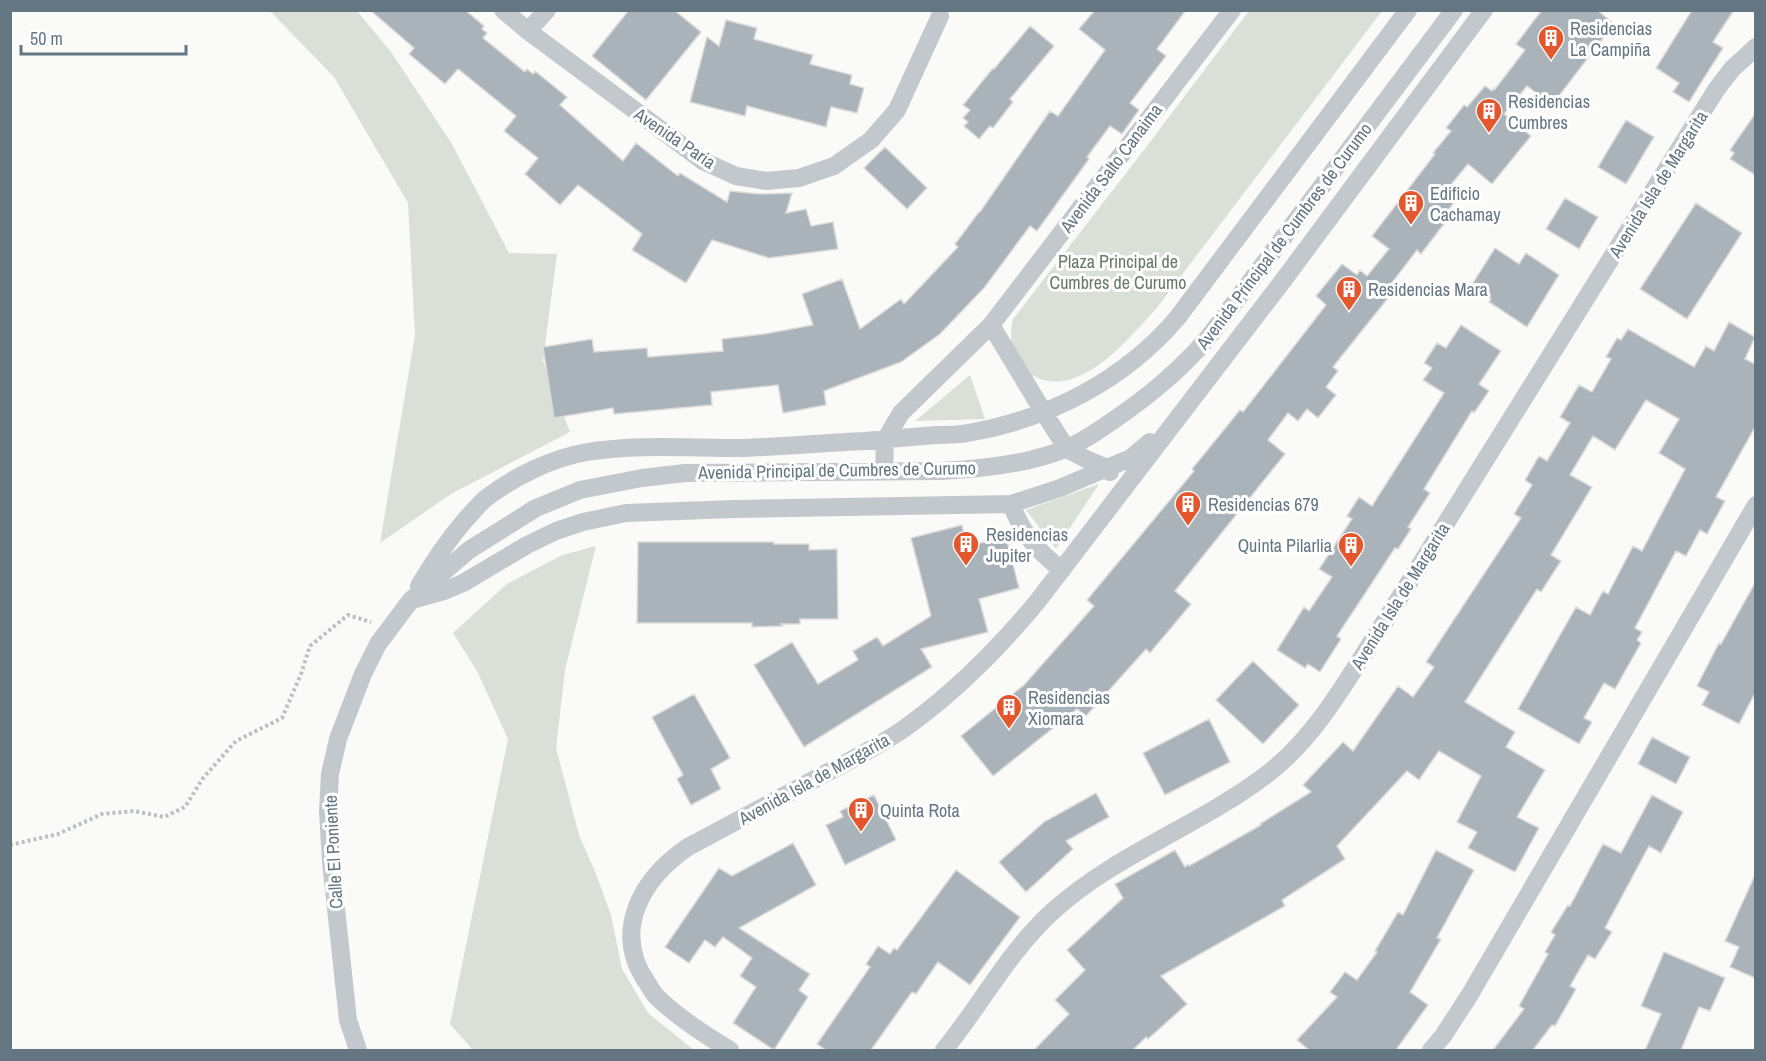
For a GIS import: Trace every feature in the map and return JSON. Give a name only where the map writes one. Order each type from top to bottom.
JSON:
[{"type":"street","name":"Avenida Paria","points":[[503,10],[703,161],[736,176],[766,180],[799,178],[834,166],[872,140],[897,110],[940,16]]},
{"type":"street","points":[[528,31],[547,10]]},
{"type":"street","name":"Avenida Salto Canaima","points":[[884,471],[885,440],[901,413],[992,325],[1232,10]]},
{"type":"street","name":"Avenida Principal de Cumbres de Curumo","points":[[411,600],[437,554],[483,500],[510,482],[544,465],[567,457],[585,452],[610,450],[683,446],[736,448],[968,433],[1013,424],[1069,401],[1124,368],[1160,338],[1408,10]]},
{"type":"street","name":"Avenida Principal de Cumbres de Curumo","points":[[411,600],[469,550],[536,508],[580,490],[642,478],[685,473],[976,469],[1012,463],[1067,449],[1140,402],[1182,366],[1208,338],[1454,10]]},
{"type":"street","name":"Avenida Principal de Cumbres de Curumo","points":[[1062,570],[1282,282],[1484,10]]},
{"type":"street","name":"Avenida Isla de Margarita","points":[[944,1050],[1027,937],[1053,911],[1095,877],[1216,808],[1267,774],[1305,738],[1338,693],[1385,621],[1716,90],[1732,69],[1755,47]]},
{"type":"street","points":[[992,325],[1067,449],[1107,468],[1121,492]]},
{"type":"street","name":"Avenida Principal de Cumbres de Curumo","points":[[411,600],[463,584],[527,544],[556,531],[583,522],[626,513],[1011,504],[1060,488],[1131,458],[1174,423]]},
{"type":"street","points":[[1011,504],[1020,526],[1045,557],[1062,570]]},
{"type":"street","points":[[1431,1050],[1469,996],[1755,505]]},
{"type":"street","name":"Avenida Isla de Margarita","points":[[730,1050],[694,1028],[657,998],[639,972],[632,947],[631,924],[639,901],[652,881],[670,859],[688,847],[862,754],[904,729],[946,696],[985,660],[1015,628],[1062,570]]},
{"type":"street","name":"Calle El Poniente","points":[[358,1050],[348,1020],[331,862],[328,811],[330,774],[338,740],[363,674],[388,628],[411,600]]},
{"type":"path","points":[[10,845],[58,834],[102,814],[134,811],[164,817],[185,807],[203,778],[236,741],[282,718],[310,646],[348,615],[388,628]]},
{"type":"green space","points":[[270,11],[357,11],[391,52],[452,144],[509,253],[557,254],[543,361],[570,432],[451,494],[380,543],[415,335],[408,203],[334,77]]},
{"type":"green space","name":"Plaza Principal de Cumbres de Curumo","points":[[1249,11],[1382,11],[1156,309],[1133,334],[1104,361],[1088,372],[1055,382],[1035,377],[1021,365],[1014,354],[1011,340],[1013,319]]},
{"type":"green space","points":[[970,375],[985,419],[915,421]]},
{"type":"green space","points":[[1099,484],[1056,549],[1026,510]]},
{"type":"green space","points":[[596,546],[565,670],[556,748],[579,835],[611,915],[622,969],[648,1013],[694,1050],[473,1050],[450,1024],[508,739],[477,671],[453,633],[507,584],[562,555]]},
{"type":"building","points":[[370,10],[465,10],[484,26],[482,29],[487,33],[483,38],[525,72],[527,69],[533,74],[535,71],[567,97],[560,105],[623,161],[636,143],[678,176],[680,173],[727,202],[730,191],[760,194],[792,193],[786,213],[806,209],[811,226],[833,222],[838,249],[769,258],[712,240],[686,283],[632,250],[642,234],[578,185],[560,205],[525,174],[538,158],[504,131],[516,116],[458,69],[445,84],[409,54],[414,48]]},
{"type":"building","points":[[629,10],[674,10],[701,32],[646,100],[592,56]]},
{"type":"building","points":[[1095,10],[1186,10],[1157,49],[1166,56],[1130,103],[1139,110],[1122,134],[1110,126],[1037,231],[1030,226],[984,288],[940,334],[901,362],[824,391],[826,405],[783,413],[778,385],[711,392],[712,405],[614,414],[613,408],[554,418],[543,347],[592,339],[594,352],[647,348],[648,357],[723,351],[722,339],[813,325],[802,294],[842,279],[860,329],[901,299],[904,304],[958,247],[955,244],[1050,111],[1058,116],[1105,50],[1079,29]]},
{"type":"building","points":[[1542,10],[1597,10],[1614,24],[1552,105],[1527,86],[1504,114],[1531,136],[1492,184],[1468,164],[1444,193],[1455,201],[1446,213],[1450,216],[1421,254],[1417,250],[1391,284],[1396,288],[1333,367],[1338,371],[1326,387],[1336,395],[1318,418],[1307,409],[1298,421],[1288,413],[1268,440],[1285,454],[1175,591],[1191,604],[1150,653],[1146,649],[1086,716],[1077,709],[993,776],[961,736],[1024,685],[1094,606],[1087,600],[1194,471],[1192,469],[1240,410],[1243,412],[1326,305],[1316,296],[1342,264],[1357,275],[1360,270],[1367,276],[1389,249],[1372,236],[1435,154],[1433,153],[1451,131],[1446,128],[1464,105],[1467,107],[1485,86],[1492,91],[1495,89],[1525,50],[1516,44]]},
{"type":"building","points":[[1692,10],[1734,10],[1713,42],[1723,48],[1689,102],[1673,92],[1679,83],[1656,68]]},
{"type":"building","points":[[726,20],[757,28],[754,39],[813,55],[810,64],[852,75],[850,84],[864,88],[857,113],[831,107],[826,127],[747,106],[745,116],[690,102],[707,37],[719,46]]},
{"type":"building","points":[[1030,26],[1054,46],[1010,99],[1013,102],[993,128],[990,126],[979,139],[964,126],[968,122],[963,118],[970,110],[963,105]]},
{"type":"building","points":[[1755,114],[1755,175],[1730,159],[1734,153],[1730,150]]},
{"type":"building","points":[[1626,120],[1654,137],[1626,184],[1598,167]]},
{"type":"building","points":[[885,147],[927,188],[907,209],[864,168]]},
{"type":"building","points":[[1565,198],[1598,217],[1579,249],[1546,229]]},
{"type":"building","points":[[1696,203],[1742,233],[1687,319],[1640,289]]},
{"type":"building","points":[[1495,248],[1519,264],[1526,253],[1559,275],[1527,327],[1489,302],[1491,299],[1471,286]]},
{"type":"building","points":[[1729,322],[1755,337],[1745,359],[1755,364],[1755,427],[1716,497],[1725,501],[1707,534],[1700,530],[1686,556],[1676,551],[1635,628],[1642,632],[1637,640],[1641,643],[1615,689],[1604,683],[1584,718],[1592,722],[1579,744],[1518,709],[1576,607],[1590,615],[1603,591],[1608,594],[1633,546],[1642,551],[1685,469],[1659,453],[1679,419],[1646,400],[1615,450],[1593,436],[1570,475],[1592,487],[1551,555],[1561,561],[1541,592],[1537,589],[1465,702],[1515,732],[1506,747],[1545,770],[1517,817],[1539,828],[1515,872],[1468,848],[1477,832],[1457,822],[1481,776],[1439,751],[1419,780],[1407,771],[1337,846],[1345,859],[1282,900],[1285,906],[1161,976],[1187,1004],[1148,1039],[1146,1037],[1133,1050],[1034,1050],[1069,1014],[1055,1000],[1085,970],[1067,950],[1123,898],[1115,884],[1175,850],[1185,867],[1188,864],[1189,866],[1261,825],[1311,792],[1303,785],[1343,742],[1353,751],[1398,686],[1413,697],[1434,667],[1426,662],[1521,518],[1514,514],[1532,485],[1525,480],[1539,456],[1547,461],[1570,423],[1560,417],[1579,385],[1592,392],[1611,359],[1606,357],[1617,338],[1621,340],[1628,329],[1694,367],[1706,346],[1714,351]]},
{"type":"building","points":[[1461,325],[1501,351],[1479,384],[1489,391],[1474,413],[1472,411],[1424,489],[1430,493],[1408,527],[1411,529],[1398,549],[1395,548],[1337,636],[1341,639],[1320,672],[1308,664],[1305,668],[1277,650],[1304,607],[1309,611],[1332,577],[1319,569],[1352,519],[1347,516],[1359,497],[1372,506],[1444,393],[1423,380],[1432,368],[1424,363],[1437,343],[1446,348]]},
{"type":"building","points":[[962,525],[967,546],[1006,537],[1019,588],[979,599],[988,632],[921,649],[932,667],[804,747],[754,665],[792,642],[818,684],[858,660],[853,651],[877,637],[883,646],[931,616],[911,538]]},
{"type":"building","points":[[638,542],[774,542],[774,544],[809,544],[809,550],[837,549],[838,619],[800,619],[800,624],[752,627],[752,623],[637,623]]},
{"type":"building","points":[[1755,583],[1755,693],[1739,724],[1702,705],[1709,692],[1697,686],[1719,643],[1721,644]]},
{"type":"building","points":[[1253,661],[1299,705],[1263,744],[1216,700]]},
{"type":"building","points":[[694,694],[730,758],[711,769],[721,789],[691,805],[677,779],[683,775],[652,717]]},
{"type":"building","points":[[1209,719],[1230,762],[1165,795],[1143,753]]},
{"type":"building","points":[[1652,737],[1690,757],[1676,784],[1638,764]]},
{"type":"building","points":[[1096,793],[1109,817],[1066,841],[1073,849],[1026,892],[999,862],[1044,822]]},
{"type":"building","name":"Quinta Rota","points":[[874,795],[896,840],[845,865],[826,825],[843,817],[840,811]]},
{"type":"building","points":[[1652,795],[1683,812],[1661,853],[1649,846],[1605,928],[1612,932],[1595,959],[1588,955],[1570,986],[1576,989],[1555,1026],[1552,1025],[1533,1050],[1493,1050],[1524,1009],[1519,1006],[1548,954],[1545,952],[1555,935],[1551,932],[1568,905],[1570,906],[1603,844],[1621,853]]},
{"type":"building","points":[[793,843],[816,885],[739,928],[810,974],[799,990],[808,997],[774,1050],[733,1023],[756,987],[740,976],[752,958],[723,937],[715,947],[705,940],[689,963],[665,947],[719,868],[732,876]]},
{"type":"building","points":[[1436,850],[1474,870],[1437,938],[1441,939],[1410,992],[1428,1005],[1396,1050],[1309,1050],[1297,1040],[1337,997],[1330,992],[1345,972],[1357,980],[1377,952],[1375,951],[1398,912],[1403,915]]},
{"type":"building","points":[[956,870],[1020,917],[970,985],[938,962],[916,994],[912,992],[871,1050],[826,1050],[817,1044],[870,967],[866,964],[878,946],[890,954],[894,948],[897,950]]},
{"type":"building","points":[[1755,875],[1755,978],[1730,967],[1739,947],[1725,941]]},
{"type":"building","points":[[1664,952],[1725,978],[1710,1011],[1699,1007],[1681,1050],[1645,1050],[1661,1014],[1641,1006]]},
{"type":"place","name":"Residencias La Campiña","points":[[1551,61]]},
{"type":"place","name":"Residencias Cumbres","points":[[1489,134]]},
{"type":"place","name":"Edificio Cachamay","points":[[1411,226]]},
{"type":"place","name":"Residencias Mara","points":[[1349,312]]},
{"type":"place","name":"Residencias 679","points":[[1188,527]]},
{"type":"place","name":"Residencias Jupiter","points":[[966,567]]},
{"type":"place","name":"Quinta Pilarlia","points":[[1351,568]]},
{"type":"place","name":"Residencias Xiomara","points":[[1009,730]]},
{"type":"place","name":"Quinta Rota","points":[[861,833]]}]
